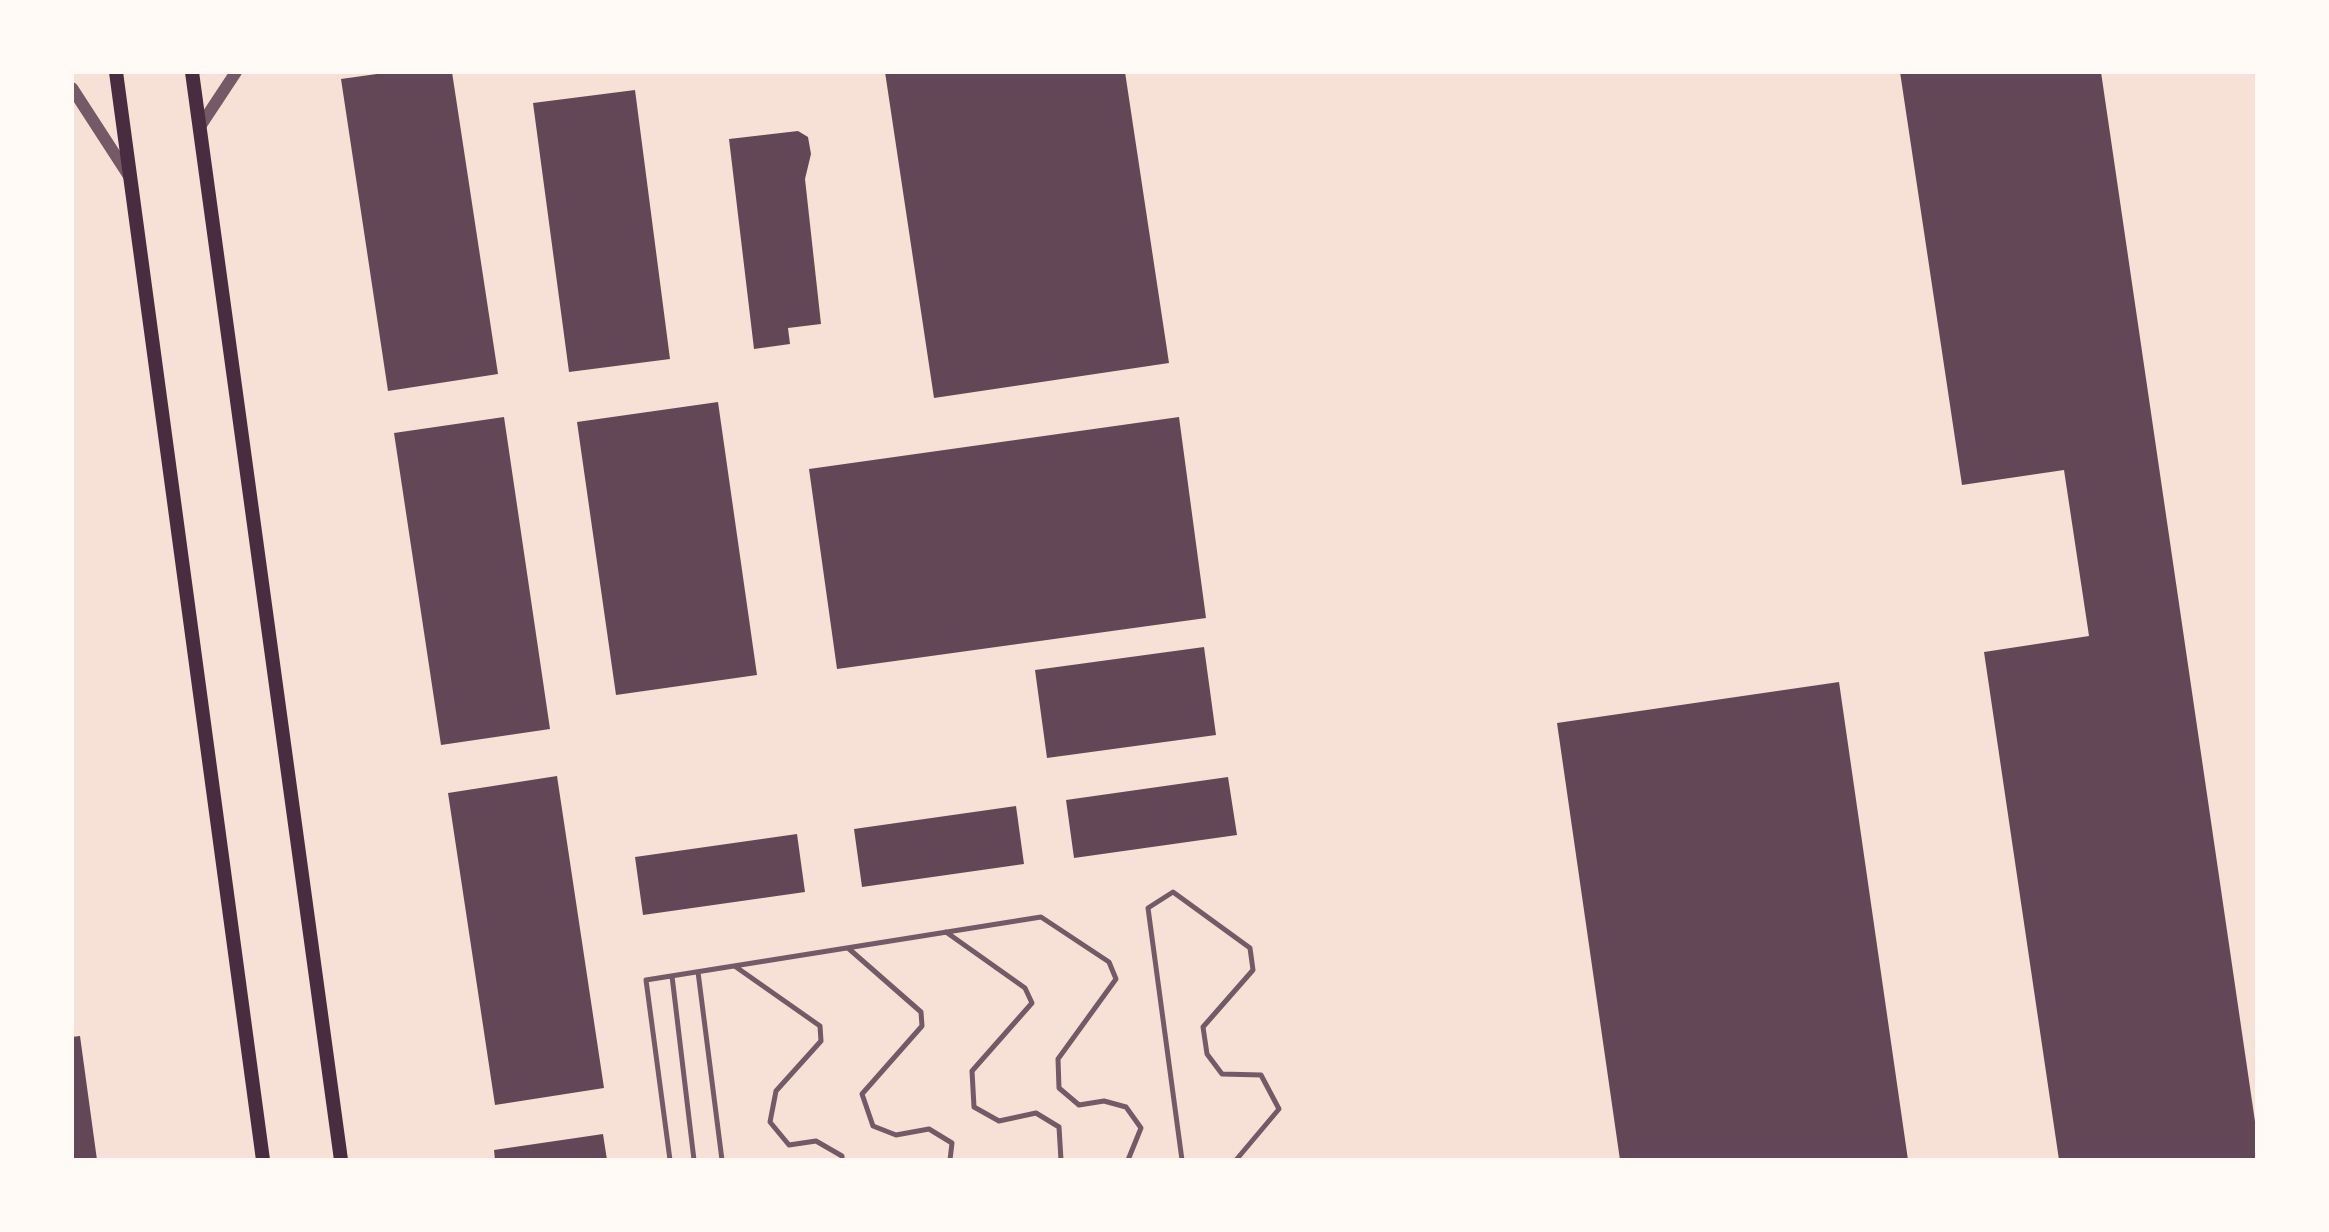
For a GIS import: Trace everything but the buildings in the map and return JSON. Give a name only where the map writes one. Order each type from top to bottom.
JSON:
[{"type":"main road","points":[[116,72],[263,1160]]},
{"type":"main road","points":[[192,72],[341,1160]]},
{"type":"street","points":[[199,128],[236,72]]},
{"type":"street","points":[[72,88],[131,178]]},
{"type":"lane","points":[[1182,1160],[1148,908],[1173,891],[1250,948],[1253,970],[1203,1027],[1207,1054],[1222,1074],[1261,1075],[1279,1109],[1236,1160]]},
{"type":"lane","points":[[670,1160],[646,980],[1041,917],[1109,962],[1116,979],[1058,1059],[1059,1088],[1079,1105],[1104,1101],[1126,1107],[1141,1128],[1128,1160]]},
{"type":"lane","points":[[946,932],[1025,988],[1031,1003],[972,1071],[974,1107],[999,1121],[1036,1113],[1059,1127],[1061,1160]]},
{"type":"lane","points":[[848,948],[920,1012],[922,1026],[862,1094],[873,1126],[896,1135],[929,1129],[951,1143],[950,1160]]},
{"type":"lane","points":[[735,966],[820,1026],[821,1041],[776,1091],[770,1122],[789,1145],[817,1141],[842,1156],[842,1160]]},
{"type":"lane","points":[[698,972],[722,1160]]},
{"type":"lane","points":[[672,976],[694,1160]]}]
